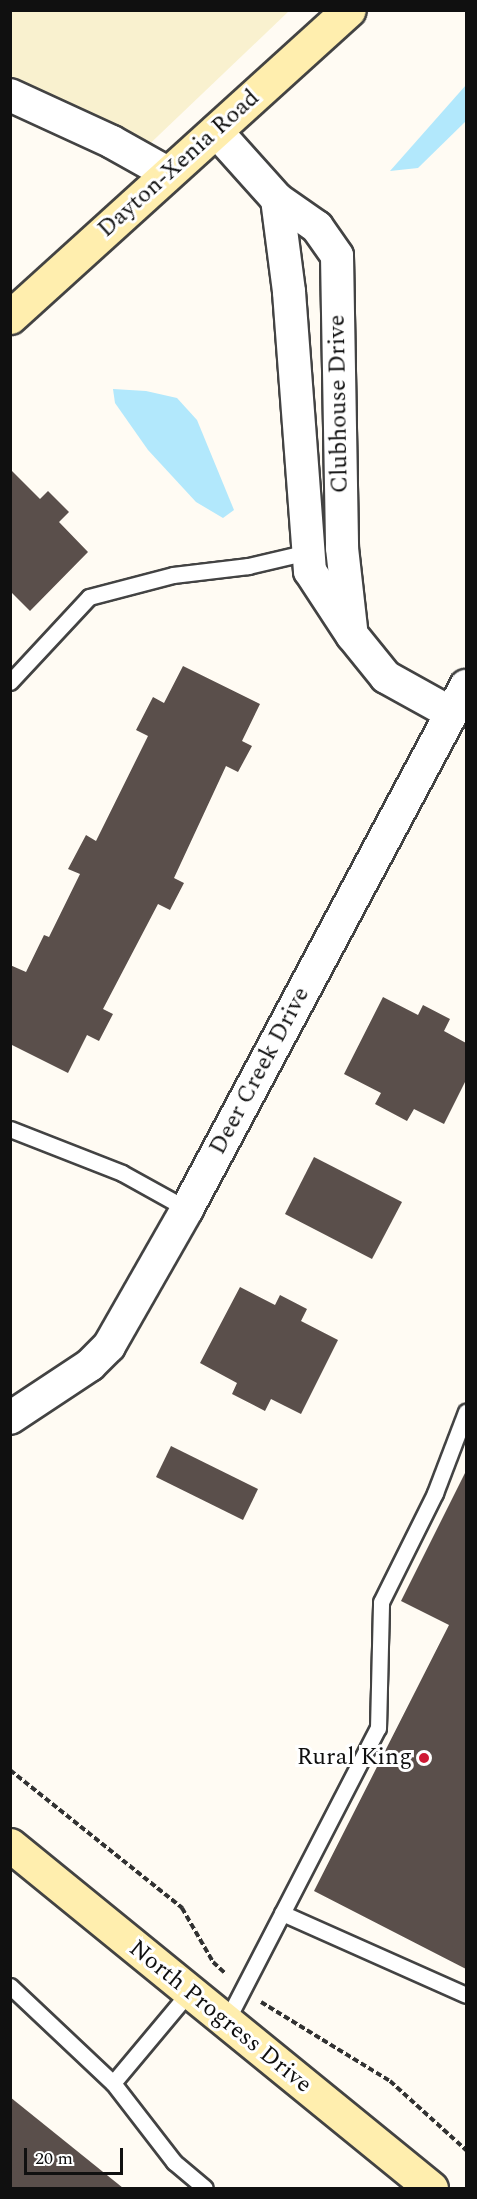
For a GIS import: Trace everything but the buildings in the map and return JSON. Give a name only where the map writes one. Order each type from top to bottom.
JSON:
[{"type":"street","name":"Dayton-Xenia Road","points":[[10,317],[348,10]]},
{"type":"street","points":[[10,95],[112,142],[169,174]]},
{"type":"street","name":"Clubhouse Drive","points":[[216,131],[277,199],[316,227],[336,256],[342,548],[352,635]]},
{"type":"street","name":"Clubhouse Drive","points":[[277,199],[289,292],[310,572],[352,635],[386,677],[451,712]]},
{"type":"street","name":"Deer Creek Drive","points":[[10,1418],[90,1365],[109,1346],[187,1209],[466,686]]},
{"type":"street","name":"North Progress Drive","points":[[10,1845],[431,2188]]},
{"type":"lane","points":[[10,682],[89,597],[173,575],[248,566],[309,551],[342,548]]},
{"type":"lane","points":[[10,1129],[122,1173],[187,1209]]},
{"type":"lane","points":[[226,2022],[378,1728],[381,1602],[435,1493],[466,1412]]},
{"type":"lane","points":[[282,1912],[466,1995]]},
{"type":"lane","points":[[10,1986],[113,2083],[174,2162],[205,2188]]},
{"type":"lane","points":[[113,2083],[189,1992]]},
{"type":"shaded area","points":[[11,11],[289,11],[137,156],[11,85]]},
{"type":"water","points":[[466,85],[466,121],[418,168],[390,171]]},
{"type":"water","points":[[113,389],[146,391],[177,398],[197,420],[234,510],[223,518],[196,502],[148,450],[115,403]]},
{"type":"place","name":"Rural King","points":[[424,1758]]}]
